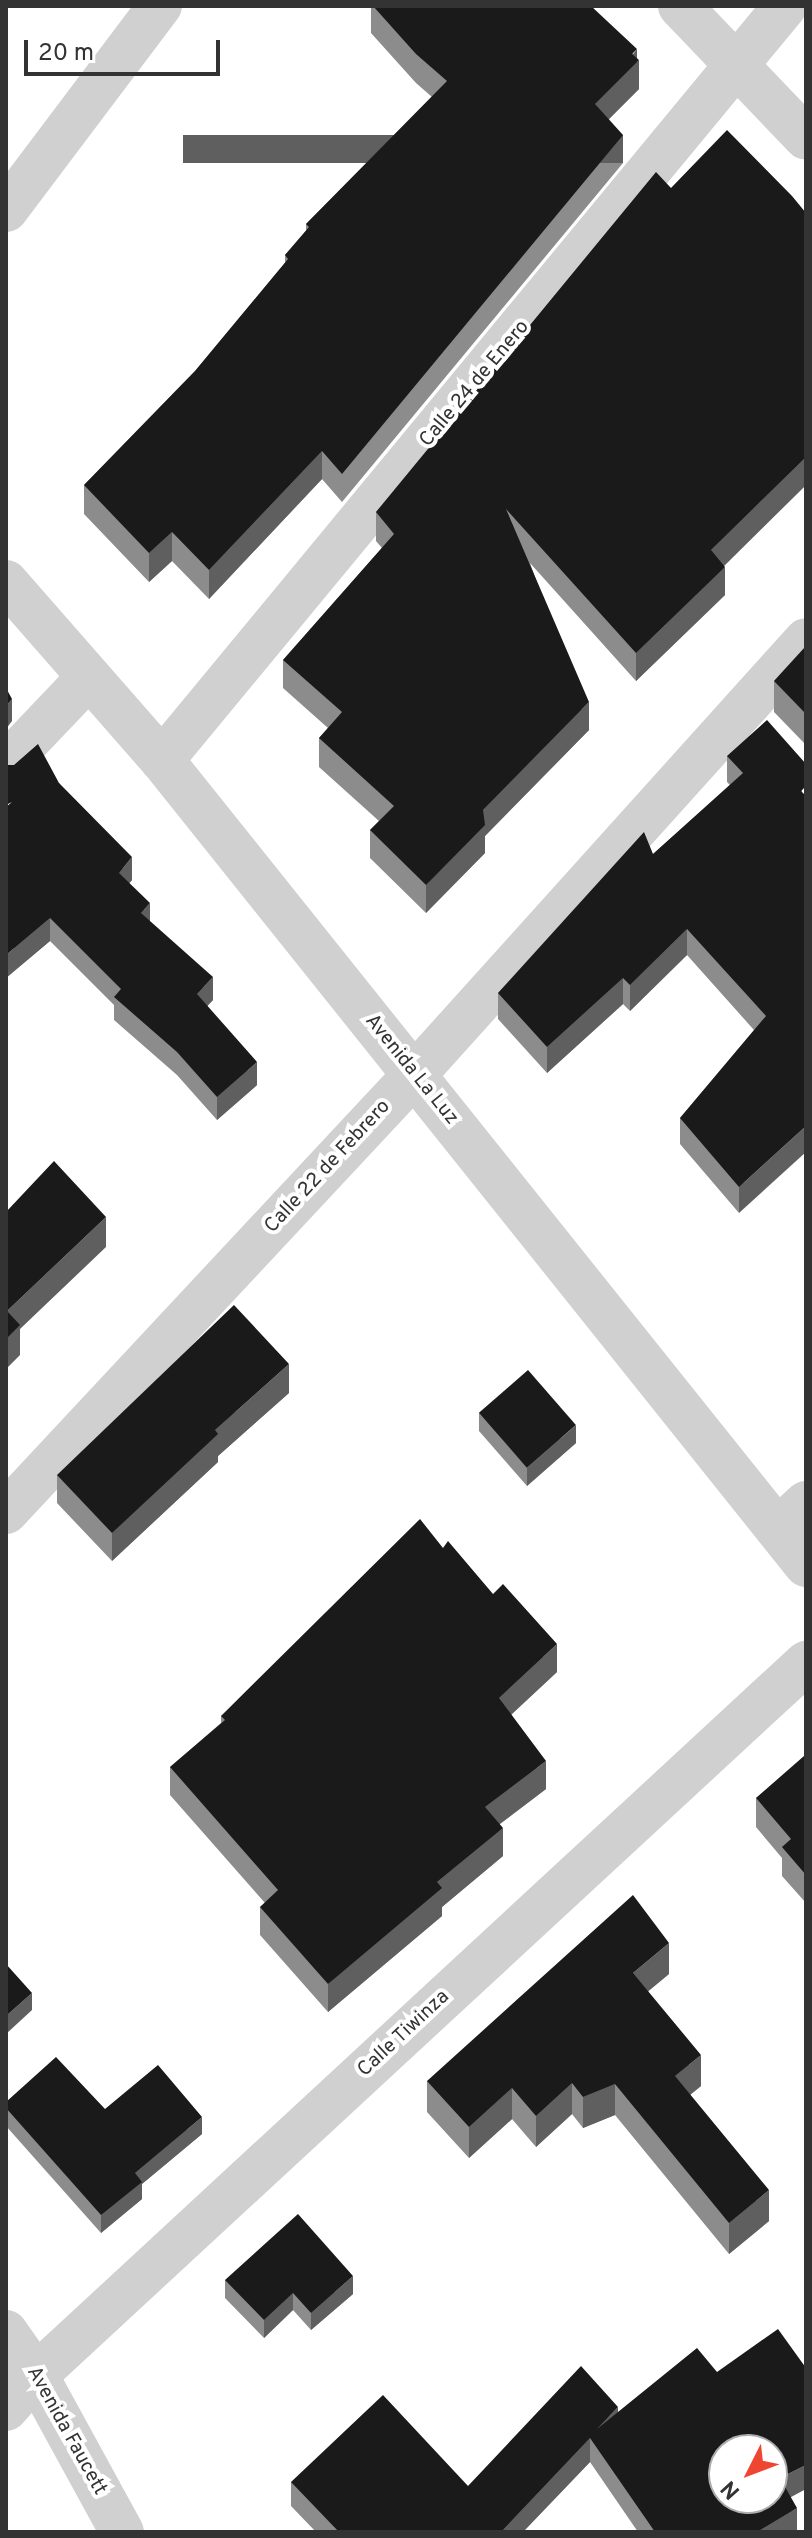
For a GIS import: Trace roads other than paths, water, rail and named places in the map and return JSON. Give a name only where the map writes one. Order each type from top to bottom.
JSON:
[{"type":"street","points":[[6,210],[160,6]]},
{"type":"street","points":[[680,6],[806,138]]},
{"type":"street","name":"Calle 24 de Enero","points":[[162,760],[739,67],[785,6]]},
{"type":"street","name":"Avenida La Luz","points":[[6,582],[162,760],[415,1074],[792,1516],[806,1565]]},
{"type":"street","name":"Calle 22 de Febrero","points":[[6,1512],[415,1074],[806,640]]},
{"type":"street","points":[[6,764],[88,678]]},
{"type":"street","name":"Calle Tiwinza","points":[[6,2409],[36,2375],[806,1663]]},
{"type":"street","name":"Avenida Faucett","points":[[6,2332],[36,2375],[122,2532]]}]
